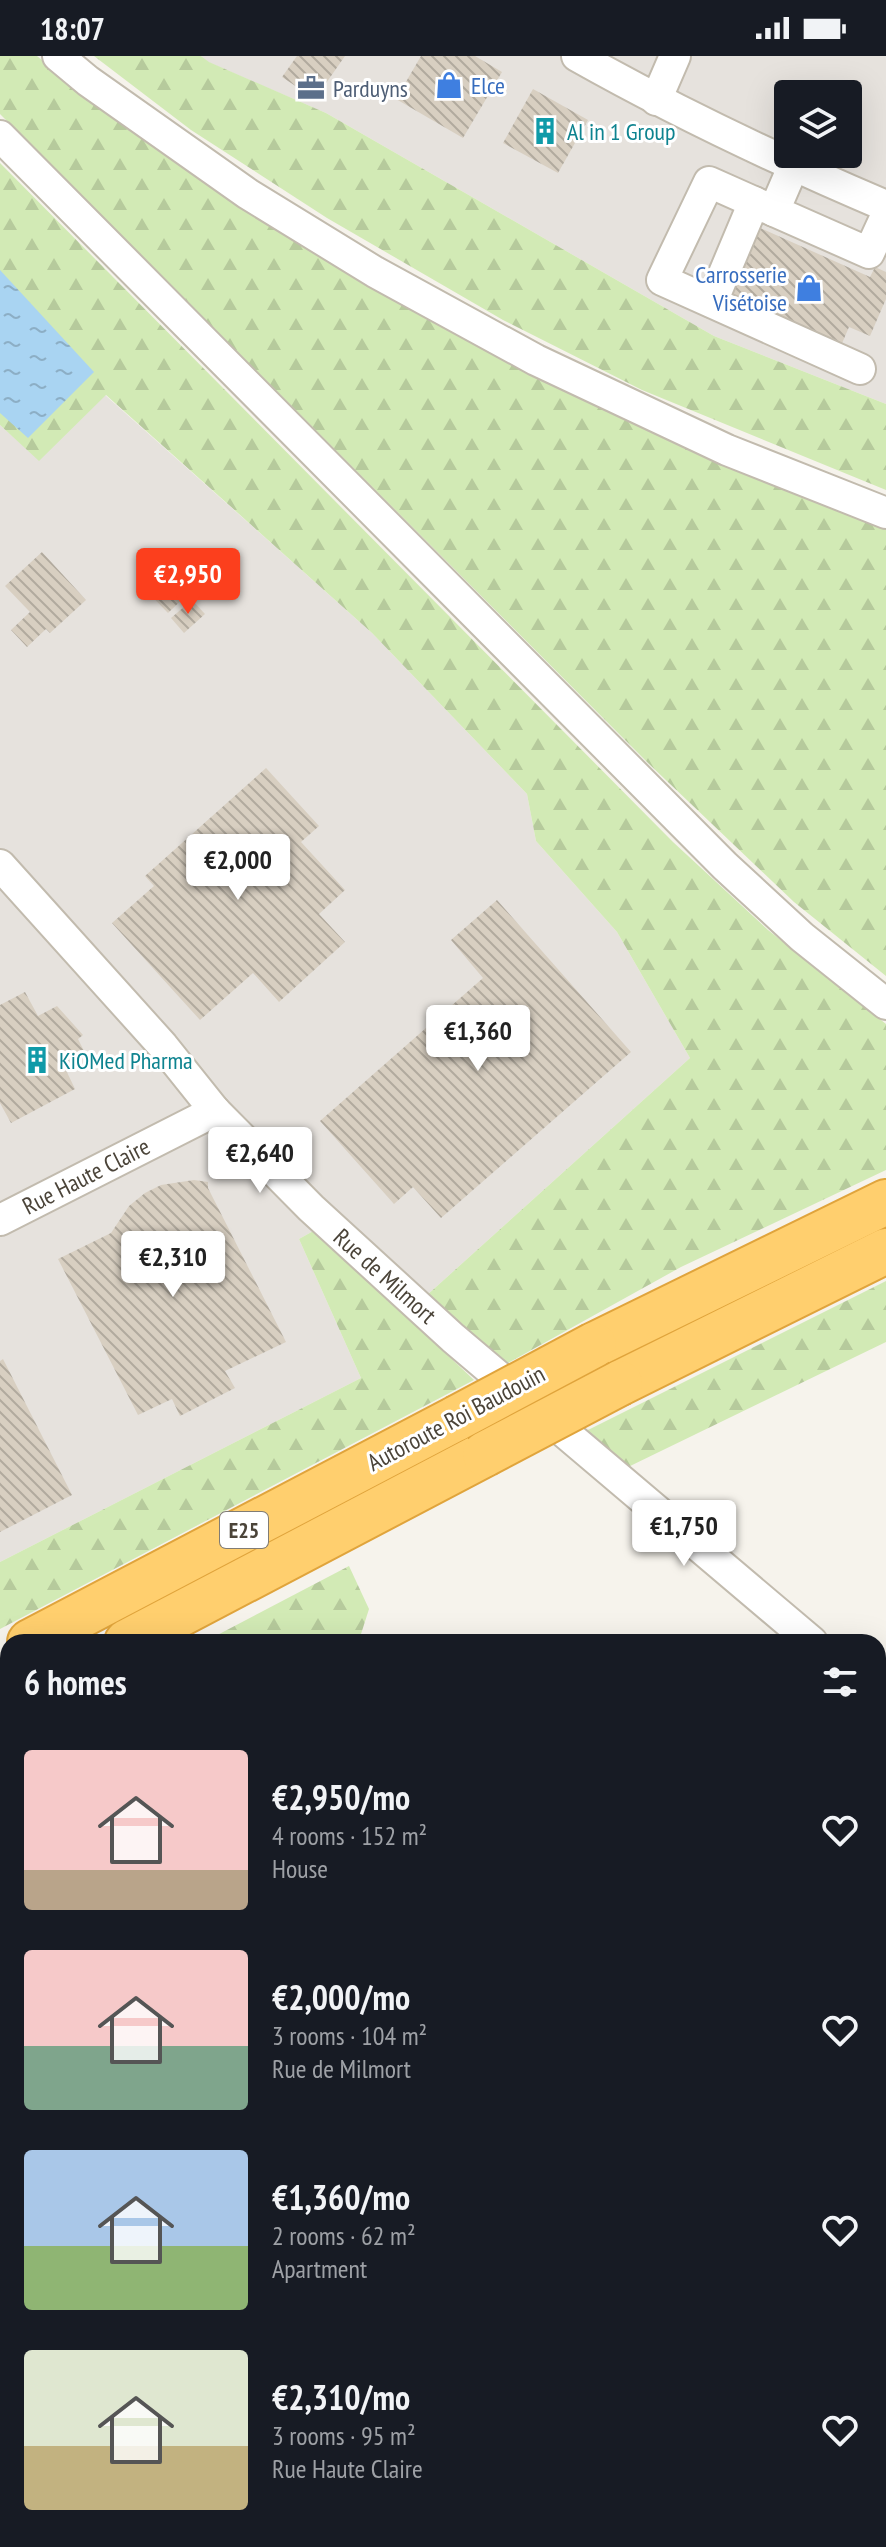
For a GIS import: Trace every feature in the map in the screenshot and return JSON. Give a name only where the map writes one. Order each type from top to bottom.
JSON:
[{"type":"highway","name":"Autoroute Roi Baudouin","points":[[45,1634],[594,1345],[886,1202]]},
{"type":"highway","name":"Autoroute Roi Baudouin","points":[[142,1634],[620,1383],[886,1251]]},
{"type":"street","points":[[58,56],[88,81],[248,194],[375,272],[536,360],[699,438],[886,513]]},
{"type":"street","points":[[577,56],[656,100],[774,158]]},
{"type":"street","points":[[656,100],[675,56]]},
{"type":"street","points":[[0,136],[725,866],[802,937],[886,1004]]},
{"type":"street","points":[[712,302],[764,206],[792,168]]},
{"type":"street","points":[[795,168],[886,206]]},
{"type":"street","points":[[860,369],[662,280],[709,182],[869,253],[886,216]]},
{"type":"street","name":"Rue de Milmort","points":[[0,865],[163,1046],[215,1111],[321,1217],[453,1338],[803,1634]]},
{"type":"street","name":"Rue Haute Claire","points":[[0,1220],[215,1111]]},
{"type":"shaded area","points":[[201,56],[886,56],[886,404],[714,336],[326,113],[208,62]]},
{"type":"shaded area","points":[[105,395],[372,633],[527,794],[536,841],[617,932],[690,1058],[426,1296],[315,1230],[299,1239],[361,1378],[0,1562],[0,425],[39,460]]},
{"type":"green space","points":[[0,56],[37,56],[80,92],[383,292],[540,379],[730,467],[886,528],[886,976],[794,902],[648,763],[0,114]]},
{"type":"green space","points":[[94,56],[201,56],[326,113],[714,336],[886,404],[886,490],[642,390],[503,320],[327,218],[191,130]]},
{"type":"green space","points":[[0,163],[673,842],[768,930],[886,1024],[886,1170],[681,1267],[501,1367],[426,1296],[690,1058],[617,932],[536,841],[527,794],[372,633],[106,395],[39,461],[0,425]]},
{"type":"green space","points":[[315,1230],[474,1380],[0,1629],[0,1562],[361,1378],[299,1239]]},
{"type":"green space","points":[[886,1281],[886,1342],[626,1468],[586,1431]]},
{"type":"green space","points":[[349,1566],[369,1609],[361,1634],[219,1634]]},
{"type":"water","points":[[0,270],[94,372],[28,438],[0,413]]},
{"type":"building","name":"Parduyns","points":[[297,56],[345,56],[315,99],[282,77]]},
{"type":"building","name":"Elce","points":[[421,56],[475,56],[502,72],[463,138],[396,99]]},
{"type":"building","name":"Al in 1 Group","points":[[533,89],[588,120],[558,173],[503,143]]},
{"type":"building","name":"Carrosserie Visétoise","points":[[758,227],[870,277],[875,267],[886,272],[886,299],[870,336],[849,327],[840,348],[726,299]]},
{"type":"building","points":[[42,552],[86,600],[50,633],[46,629],[27,647],[11,630],[30,612],[5,586]]},
{"type":"building","points":[[162,559],[191,591],[168,613],[138,582]]},
{"type":"building","points":[[192,600],[205,614],[184,633],[171,618]]},
{"type":"building","points":[[266,768],[319,826],[301,842],[345,890],[319,914],[345,942],[279,1002],[253,973],[200,1020],[112,923],[154,886],[145,876]]},
{"type":"building","points":[[497,900],[631,1052],[441,1218],[413,1187],[394,1204],[320,1121],[483,978],[451,940]]},
{"type":"building","name":"KiOMed Pharma","points":[[25,992],[38,1016],[57,1006],[83,1035],[78,1039],[86,1055],[64,1066],[75,1089],[11,1123],[0,1103],[0,1005]]},
{"type":"building","points":[[194,1180],[208,1182],[208,1188],[286,1342],[225,1371],[235,1388],[180,1416],[172,1399],[138,1415],[58,1259],[111,1233],[129,1206],[145,1193],[161,1185]]},
{"type":"building","points":[[3,1359],[72,1495],[0,1532],[0,1361]]},
{"type":"place","name":"Elce","points":[[449,85]]},
{"type":"place","name":"Parduyns","points":[[311,88]]},
{"type":"place","name":"Al in 1 Group","points":[[545,131]]},
{"type":"place","name":"Carrosserie Visétoise","points":[[809,288]]},
{"type":"place","name":"KiOMed Pharma","points":[[37,1060]]}]
